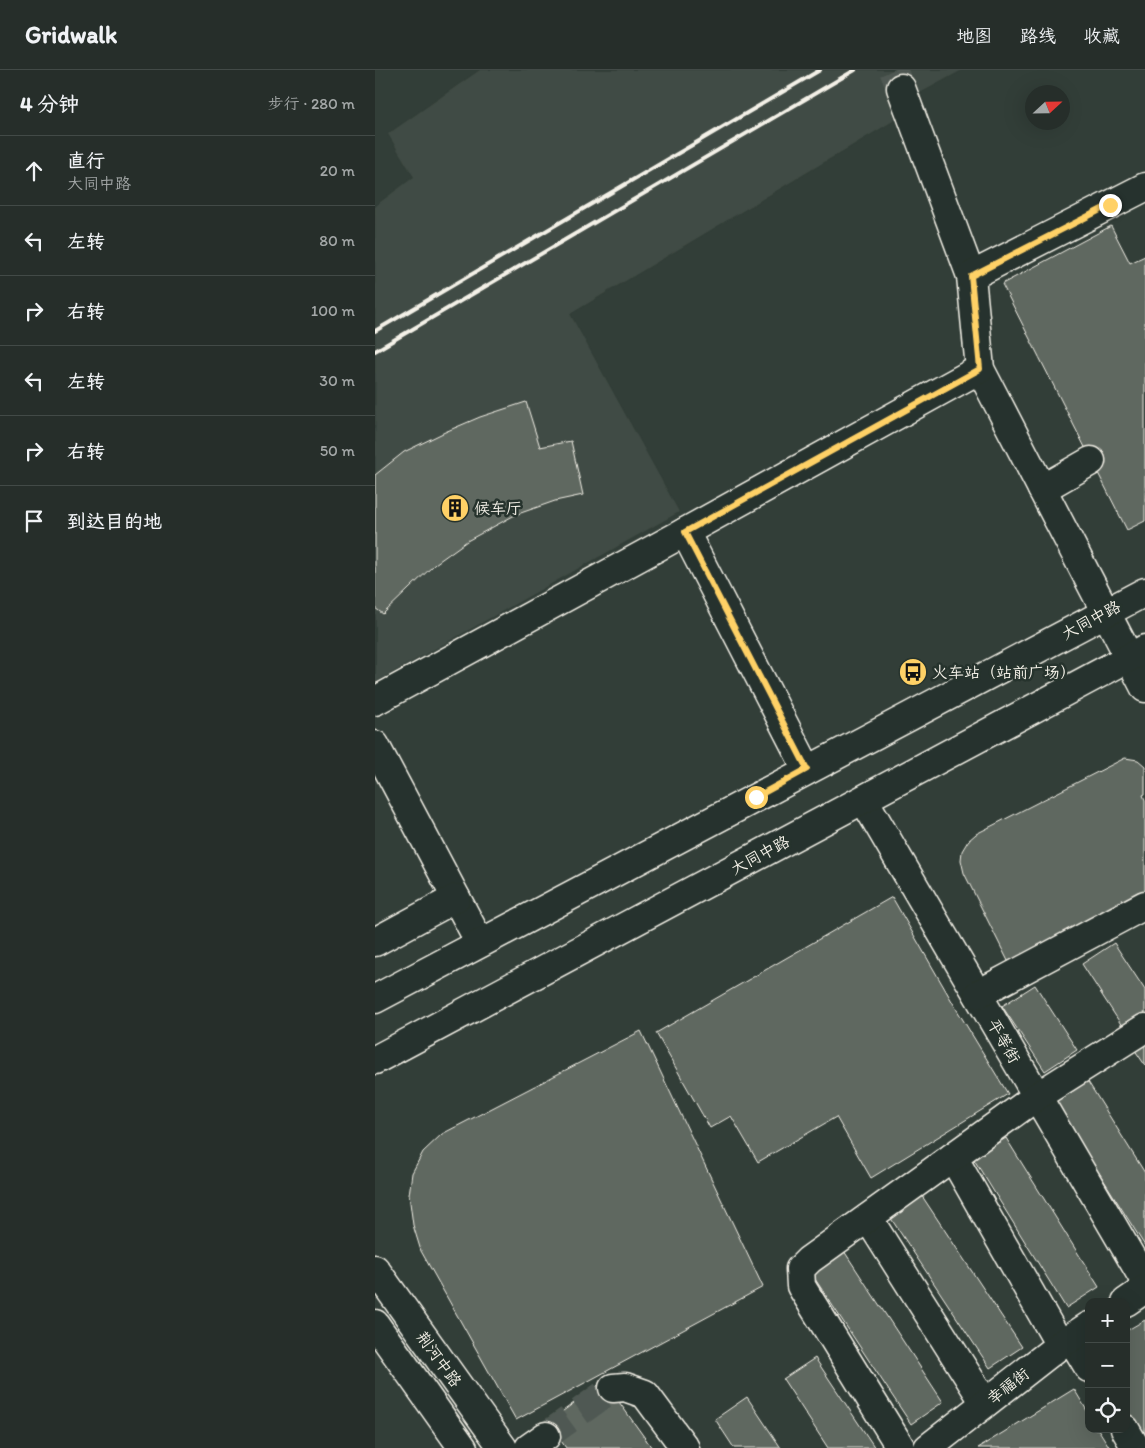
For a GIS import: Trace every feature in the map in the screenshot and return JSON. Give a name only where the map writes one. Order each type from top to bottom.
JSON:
[{"type":"street","points":[[901,88],[971,276],[980,369],[1105,613],[1137,653],[1145,688]]},
{"type":"street","points":[[971,276],[1145,187]]},
{"type":"street","points":[[375,701],[980,369]]},
{"type":"street","points":[[1042,489],[1091,461]]},
{"type":"street","points":[[685,532],[807,769]]},
{"type":"street","name":"大同中路","points":[[375,999],[1145,592]]},
{"type":"street","name":"大同中路","points":[[375,1060],[1137,653]]},
{"type":"street","points":[[375,745],[480,943]]},
{"type":"street","name":"平等街","points":[[864,800],[1145,1282]]},
{"type":"street","points":[[375,942],[456,898]]},
{"type":"street","points":[[978,994],[1145,905]]},
{"type":"street","points":[[901,1448],[801,1286],[800,1269],[809,1260],[1036,1097],[1145,1028]]},
{"type":"street","points":[[953,1156],[1073,1336],[1085,1360]]},
{"type":"street","points":[[868,1218],[985,1404]]},
{"type":"street","name":"荆河中路","points":[[375,1269],[503,1448]]},
{"type":"street","points":[[1130,1299],[1145,1289]]},
{"type":"street","name":"荆河中路","points":[[375,1324],[463,1448]]},
{"type":"street","name":"幸福街","points":[[928,1448],[1073,1336]]},
{"type":"street","points":[[613,1388],[625,1387],[645,1394],[685,1448]]},
{"type":"street","points":[[1127,1433],[1136,1448]]},
{"type":"shaded area","points":[[480,70],[962,70],[894,107],[893,121],[570,314],[679,512],[376,682],[375,206],[414,177],[388,134]]},
{"type":"building","points":[[1111,226],[1130,263],[1145,256],[1145,521],[1127,530],[1002,284]]},
{"type":"building","name":"候车厅","points":[[526,402],[540,447],[571,441],[583,495],[555,501],[515,515],[467,541],[435,564],[383,614],[375,608],[375,475],[404,452],[445,432],[480,417]]},
{"type":"building","points":[[1125,758],[1138,760],[1145,766],[1145,794],[1143,795],[1145,800],[1145,898],[1011,967],[964,873],[961,860],[962,851],[968,841],[976,834]]},
{"type":"building","points":[[892,897],[1008,1094],[871,1178],[836,1117],[758,1162],[731,1116],[710,1128],[656,1033]]},
{"type":"building","points":[[1114,943],[1145,990],[1145,1015],[1124,1029],[1082,964]]},
{"type":"building","points":[[1035,985],[1077,1050],[1045,1071],[1002,1006]]},
{"type":"building","points":[[641,1031],[763,1287],[516,1420],[421,1251],[413,1225],[409,1195],[412,1173],[423,1152],[442,1134]]},
{"type":"building","points":[[1145,1042],[1145,1065],[1134,1049]]},
{"type":"building","points":[[1085,1077],[1145,1173],[1145,1246],[1052,1098]]},
{"type":"building","points":[[1006,1138],[1099,1287],[1066,1308],[973,1158]]},
{"type":"building","points":[[922,1196],[1022,1347],[990,1368],[890,1217]]},
{"type":"building","points":[[844,1251],[943,1402],[911,1424],[811,1273]]},
{"type":"building","points":[[1145,1320],[1145,1448],[1130,1430],[1130,1329]]},
{"type":"building","points":[[815,1358],[875,1448],[828,1448],[783,1379]]},
{"type":"building","points":[[604,1381],[652,1448],[566,1448],[548,1422]]},
{"type":"building","points":[[1074,1389],[1085,1407],[1085,1433],[1101,1433],[1110,1448],[978,1448]]},
{"type":"building","points":[[747,1397],[781,1448],[734,1448],[715,1419]]},
{"type":"tunnel","points":[[893,70],[901,88]]},
{"type":"tunnel","points":[[546,1436],[613,1388]]},
{"type":"railway","points":[[375,331],[820,70]]},
{"type":"railway","points":[[375,351],[855,70]]},
{"type":"place","name":"候车厅","points":[[455,508]]},
{"type":"place","name":"火车站（站前广场）","points":[[913,672]]},
{"type":"route","points":[[756,797],[807,769],[685,532],[980,369],[971,276],[1110,205]]}]
